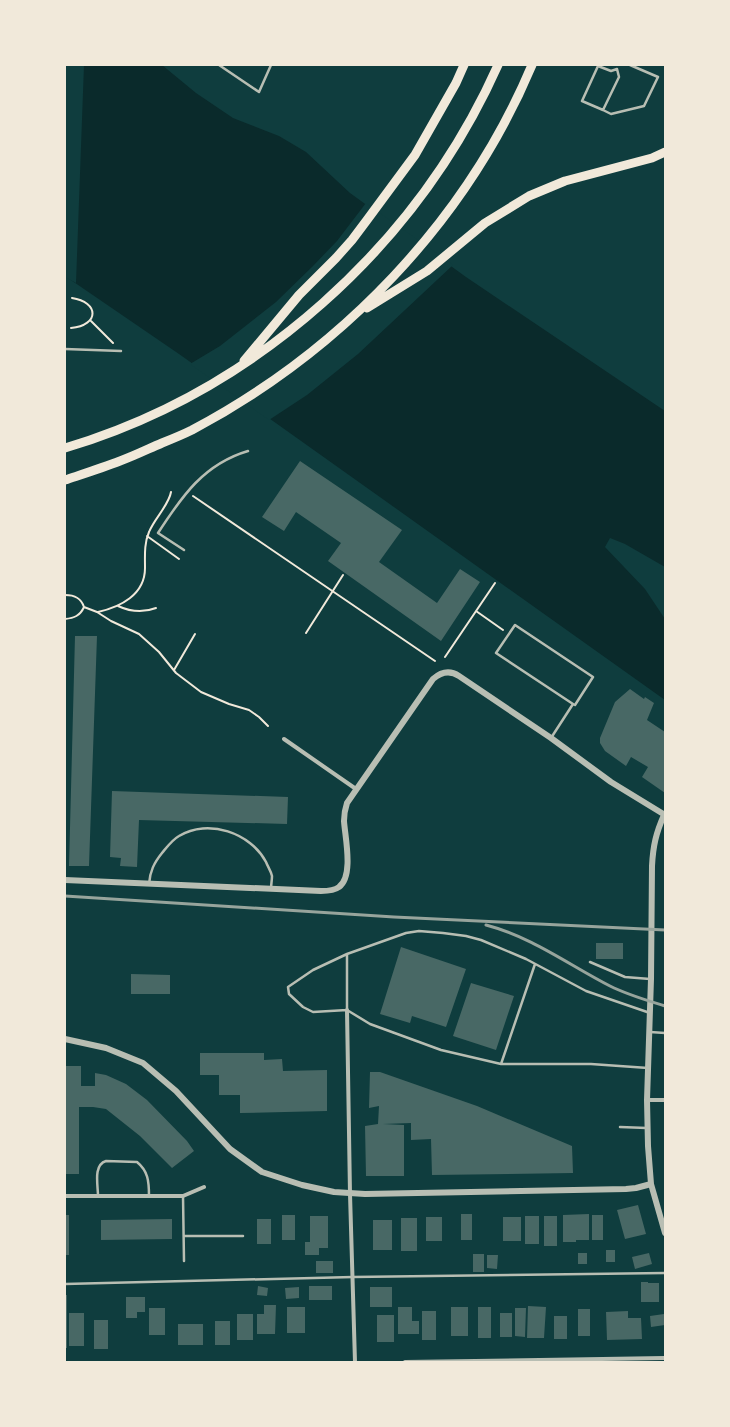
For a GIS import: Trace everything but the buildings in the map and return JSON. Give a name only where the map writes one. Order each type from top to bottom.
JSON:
[{"type":"highway","points":[[237,369],[299,295],[352,240],[414,155],[456,83],[464,65]]},
{"type":"highway","points":[[65,448],[117,430],[158,412],[207,387],[260,353],[325,301],[378,249],[414,206],[464,132],[498,65]]},
{"type":"highway","points":[[65,480],[121,461],[183,434],[239,404],[320,345],[354,316],[400,271],[439,223],[473,175],[502,127],[532,65]]},
{"type":"highway","points":[[354,316],[427,271],[485,223],[529,196],[565,181],[652,158],[665,152]]},
{"type":"street","points":[[65,880],[321,891],[336,889],[344,882],[346,875],[347,861],[345,814],[347,803],[433,679],[443,672],[455,674],[551,738],[611,782],[665,815],[657,832],[653,849],[647,1100],[647,1128],[651,1184],[665,1232]]},
{"type":"street","points":[[284,739],[356,789]]},
{"type":"street","points":[[347,1010],[355,1362]]},
{"type":"street","points":[[65,1039],[106,1048],[143,1063],[176,1091],[230,1149],[262,1172],[302,1185],[350,1194],[626,1189],[651,1184]]},
{"type":"street","points":[[647,1100],[665,1100]]},
{"type":"street","points":[[65,1196],[183,1196],[204,1186]]},
{"type":"street","points":[[405,1362],[665,1358]]},
{"type":"lane","points":[[219,65],[259,92],[271,65]]},
{"type":"lane","points":[[603,110],[619,77],[617,69],[619,65]]},
{"type":"lane","points":[[617,69],[611,71],[598,66],[582,101],[611,114],[644,106],[658,78],[630,65]]},
{"type":"lane","points":[[65,349],[121,351]]},
{"type":"lane","points":[[184,550],[158,533],[173,509],[190,487],[217,464],[234,455],[248,451]]},
{"type":"lane","points":[[551,738],[593,677],[515,625],[496,653],[573,704]]},
{"type":"lane","points":[[149,884],[150,873],[155,862],[168,845],[179,836],[191,831],[218,829],[232,833],[249,841],[258,850],[272,877],[271,889]]},
{"type":"lane","points":[[648,1068],[591,1064],[501,1064],[441,1050],[370,1024],[347,1010],[313,1012],[303,1007],[289,994],[288,987],[313,970],[347,954],[406,932],[442,932],[481,940],[535,964],[586,991],[650,1013]]},
{"type":"lane","points":[[347,954],[347,1010]]},
{"type":"lane","points":[[590,962],[625,977],[651,979]]},
{"type":"lane","points":[[501,1064],[535,964]]},
{"type":"lane","points":[[649,1032],[665,1033]]},
{"type":"lane","points":[[620,1127],[647,1128]]},
{"type":"lane","points":[[98,1196],[98,1172],[99,1166],[103,1162],[135,1161],[142,1166],[147,1173],[149,1182],[149,1196]]},
{"type":"lane","points":[[183,1196],[184,1260]]},
{"type":"lane","points":[[184,1236],[243,1236]]},
{"type":"lane","points":[[65,1284],[665,1273]]},
{"type":"path","points":[[72,298],[87,302],[91,308],[90,321]]},
{"type":"path","points":[[71,328],[80,328],[90,321]]},
{"type":"path","points":[[90,321],[121,351]]},
{"type":"path","points":[[97,612],[118,606],[138,591],[145,574],[145,551],[147,536],[153,523],[169,499],[171,492]]},
{"type":"path","points":[[193,496],[436,661]]},
{"type":"path","points":[[147,536],[179,559]]},
{"type":"path","points":[[306,633],[343,576]]},
{"type":"path","points":[[445,658],[495,583]]},
{"type":"path","points":[[65,595],[75,596],[82,602],[84,607],[97,612],[111,621],[139,634],[159,652],[174,670],[201,692],[229,704],[249,710],[268,726]]},
{"type":"path","points":[[118,606],[125,609],[138,611],[147,611],[156,608]]},
{"type":"path","points":[[65,619],[73,618],[79,615],[84,607]]},
{"type":"path","points":[[476,611],[509,634]]},
{"type":"path","points":[[174,670],[195,634]]},
{"type":"water","points":[[65,65],[162,65],[196,93],[233,118],[279,136],[306,152],[350,193],[466,277],[665,411],[665,567],[625,544],[610,538],[605,547],[645,589],[665,619],[665,700],[179,354],[65,276]]},
{"type":"pier","points":[[65,65],[84,65],[76,283],[65,277]]},
{"type":"pier","points":[[366,203],[453,265],[358,354],[307,395],[269,420],[190,364],[220,346],[276,302],[337,241]]},
{"type":"railway","points":[[65,896],[394,917],[665,930]]},
{"type":"railway","points":[[486,925],[503,930],[535,944],[617,989],[665,1006]]}]
